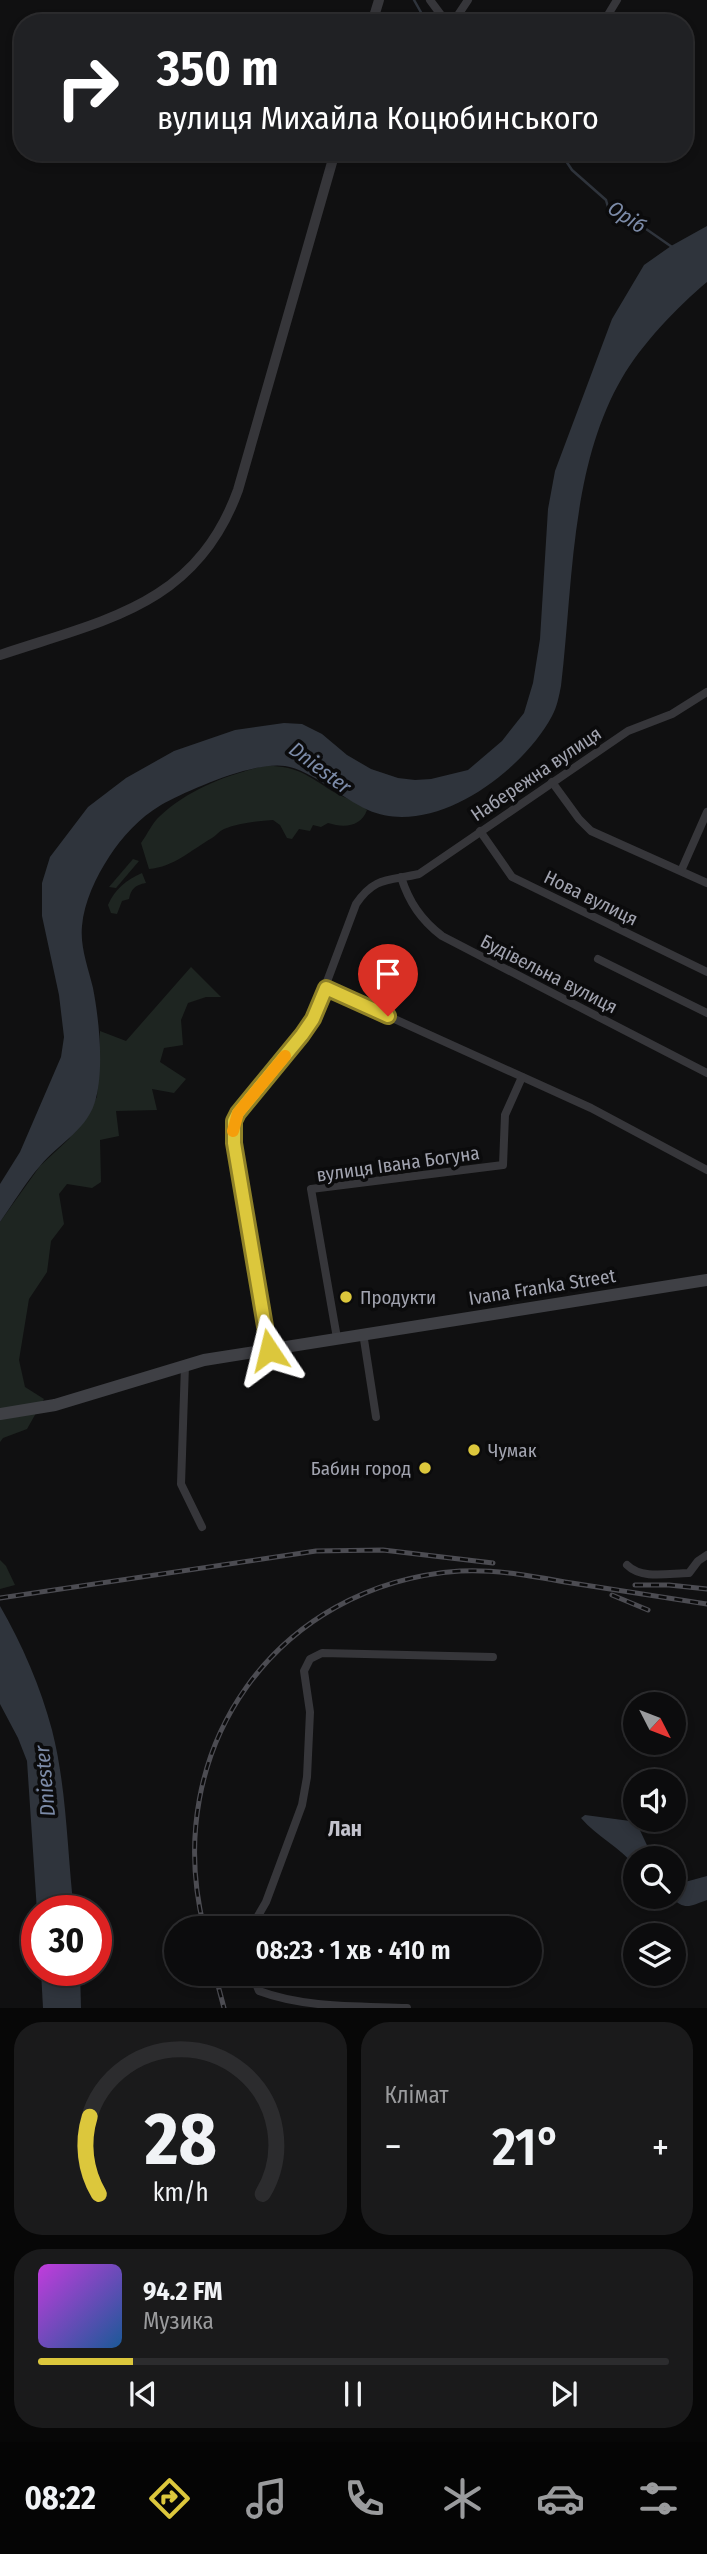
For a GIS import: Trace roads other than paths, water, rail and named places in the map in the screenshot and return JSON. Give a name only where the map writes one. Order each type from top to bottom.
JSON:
[{"type":"main road","name":"Ivana Franka Street","points":[[0,1414],[55,1405],[185,1365],[363,1333],[707,1280]]},
{"type":"street","points":[[430,0],[442,14]]},
{"type":"street","points":[[0,655],[119,615],[153,598],[189,570],[217,535],[238,490],[332,161]]},
{"type":"street","name":"Набережна вулиця","points":[[326,988],[356,904],[364,892],[384,879],[419,874],[628,731],[673,714],[707,692]]},
{"type":"street","points":[[552,782],[591,831],[707,883]]},
{"type":"street","points":[[681,872],[707,811]]},
{"type":"street","name":"Нова вулиця","points":[[480,831],[512,877],[707,972]]},
{"type":"street","name":"Будівельна вулиця","points":[[401,877],[412,905],[430,927],[442,936],[707,1073]]},
{"type":"street","points":[[598,959],[707,1013]]},
{"type":"street","points":[[269,1350],[234,1143],[234,1121],[258,1087],[302,1035],[313,1019],[326,988],[591,1108],[707,1170]]},
{"type":"street","name":"вулиця Івана Богуна","points":[[337,1338],[311,1189],[503,1165],[505,1115],[522,1077]]},
{"type":"street","points":[[363,1333],[376,1417]]},
{"type":"street","points":[[185,1365],[181,1484],[202,1527]]},
{"type":"street","points":[[627,1565],[634,1572],[643,1574],[689,1573],[698,1561],[707,1555]]},
{"type":"street","points":[[258,1916],[266,1902],[302,1805],[307,1777],[310,1712],[304,1671],[310,1659],[322,1653],[493,1657]]},
{"type":"street","points":[[258,1986],[260,1991],[279,2000],[329,2006],[407,2008]]},
{"type":"water","name":"Dniester","points":[[707,226],[707,282],[660,327],[630,365],[605,413],[592,450],[576,528],[561,686],[554,713],[538,737],[498,778],[474,794],[447,808],[420,815],[393,817],[368,810],[305,773],[285,766],[272,766],[239,772],[187,792],[161,805],[138,822],[104,865],[91,890],[83,917],[82,942],[93,988],[100,1043],[100,1072],[96,1098],[87,1118],[35,1173],[0,1222],[0,1184],[20,1152],[61,1057],[64,1037],[59,995],[42,916],[42,883],[50,857],[88,807],[126,778],[174,751],[235,730],[284,723],[302,724],[322,734],[347,755],[371,769],[398,778],[415,780],[468,770],[502,741],[524,713],[533,683],[540,639],[548,509],[555,471],[612,319],[644,265]]},
{"type":"water","name":"Dniester","points":[[0,1606],[30,1666],[52,1730],[64,1797],[73,1895],[36,1895],[27,1761],[0,1704]]},
{"type":"water","points":[[585,1815],[623,1820],[623,1832],[641,1832],[647,1846],[623,1846],[623,1854],[581,1818]]},
{"type":"water","points":[[707,1876],[707,1900],[686,1906],[686,1882]]},
{"type":"water","points":[[42,1986],[80,1986],[81,2008],[43,2008]]},
{"type":"waterway","name":"Оріб","points":[[414,0],[422,14]]},
{"type":"waterway","name":"Оріб","points":[[566,161],[572,170],[606,200],[608,207],[636,222],[672,247]]},
{"type":"railway","points":[[0,1598],[316,1551],[383,1550],[493,1563]]},
{"type":"railway","points":[[202,1916],[195,1862],[199,1799],[217,1740],[246,1688],[286,1643],[336,1607],[394,1583],[460,1571],[526,1575],[707,1604]]},
{"type":"railway","points":[[635,1585],[707,1589]]},
{"type":"railway","points":[[612,1595],[648,1610]]},
{"type":"railway","points":[[218,1986],[224,2008]]},
{"type":"place","name":"Продукти","points":[[346,1297]]},
{"type":"place","name":"Чумак","points":[[474,1450]]},
{"type":"place","name":"Бабин город","points":[[425,1468]]},
{"type":"district","name":"Лан","points":[[345,1829]]}]
